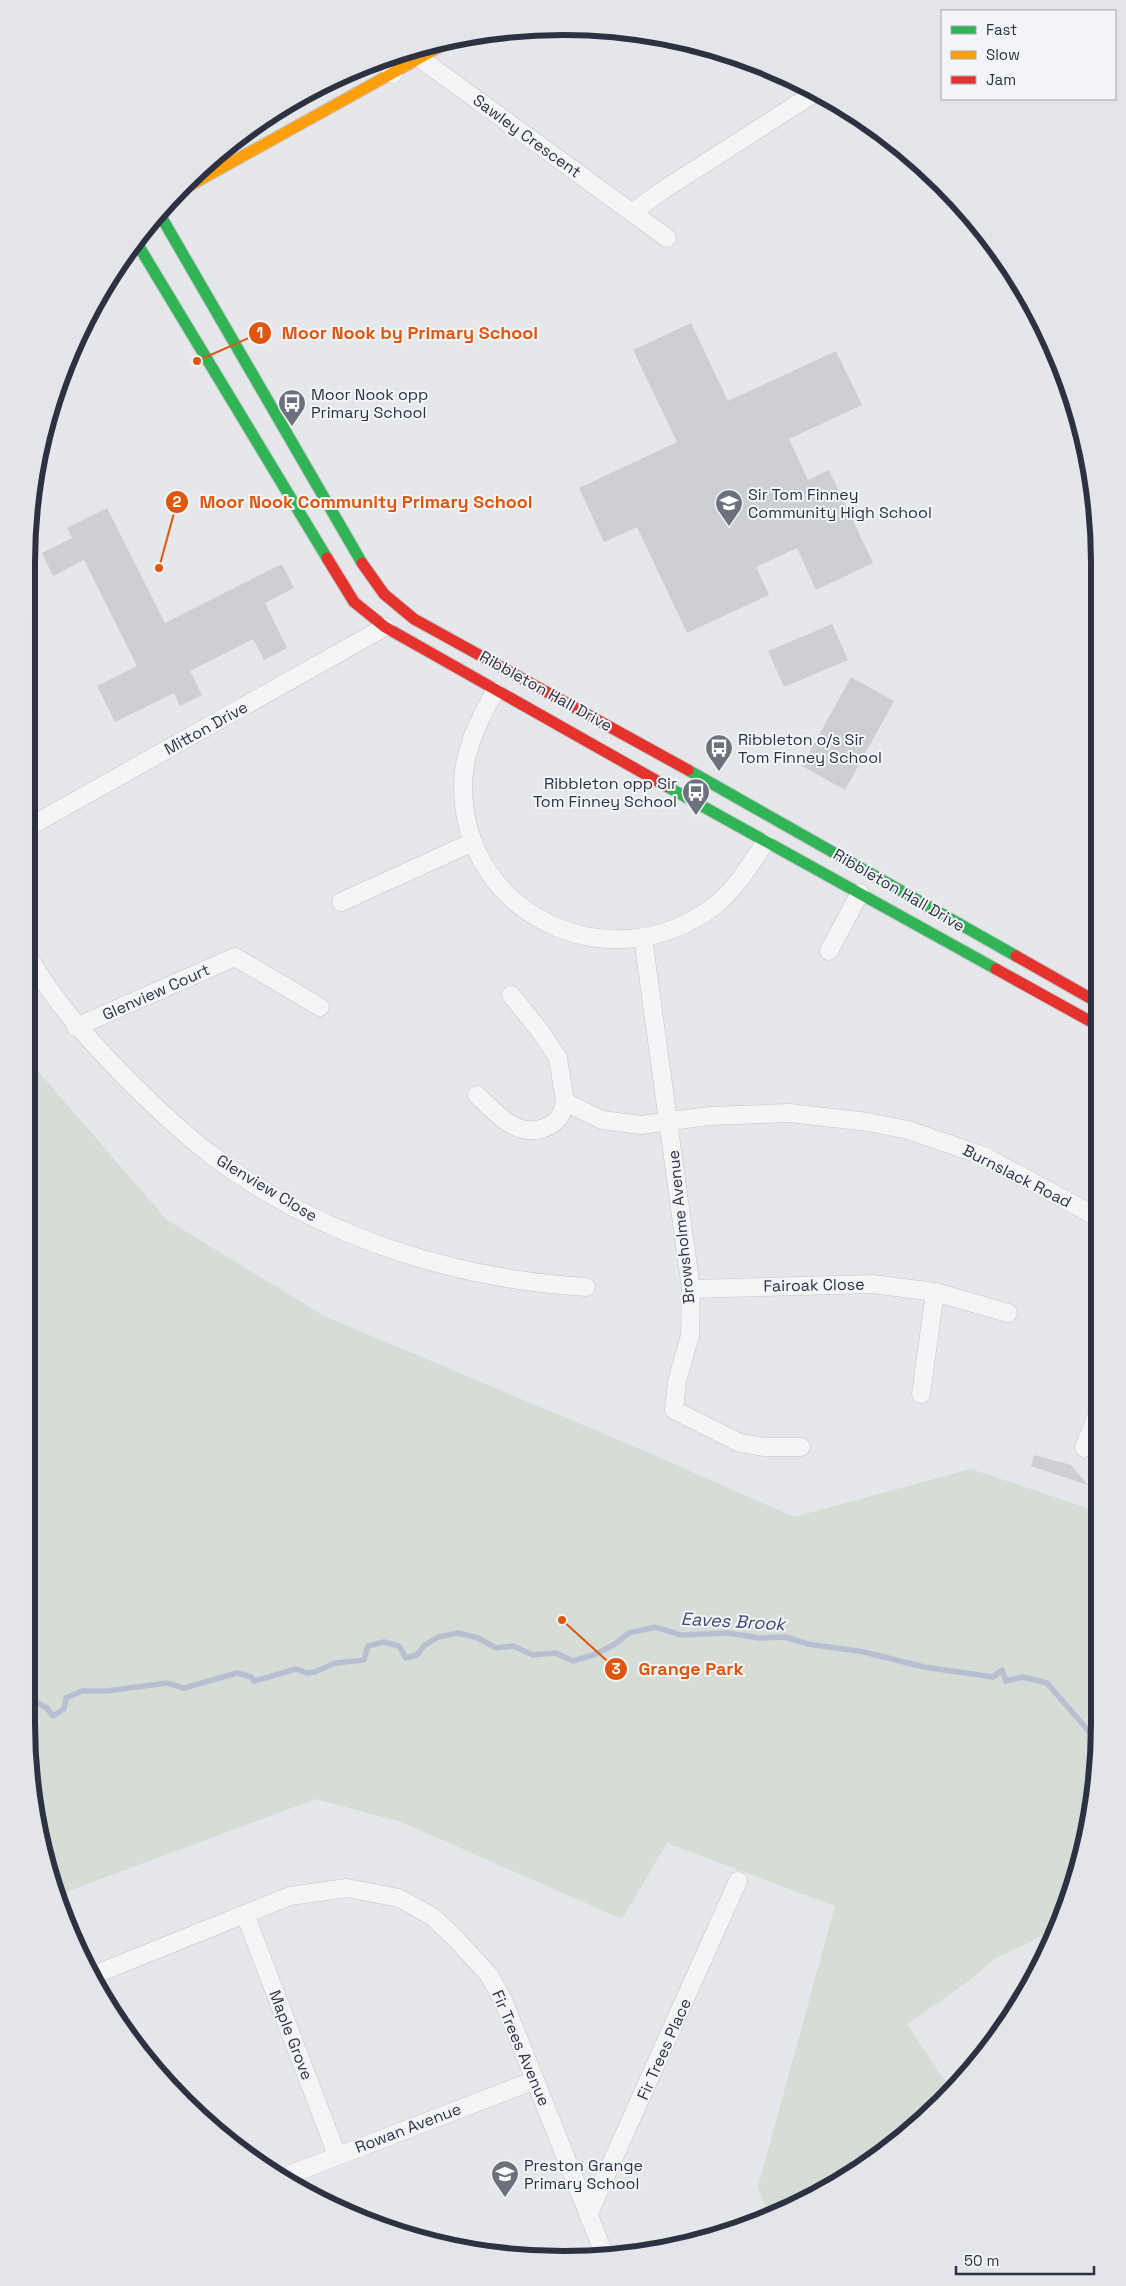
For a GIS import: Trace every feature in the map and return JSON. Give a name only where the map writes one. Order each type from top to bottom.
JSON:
[{"type":"street","points":[[201,179],[435,51]]},
{"type":"street","name":"Sawley Crescent","points":[[421,60],[667,238]]},
{"type":"street","points":[[388,65],[392,74]]},
{"type":"street","points":[[632,213],[668,186],[810,96]]},
{"type":"street","name":"Ribbleton Hall Drive","points":[[163,219],[364,570],[384,594],[392,617],[495,691],[1091,1022]]},
{"type":"street","name":"Ribbleton Hall Drive","points":[[140,248],[354,602],[392,617],[414,620],[644,745],[1091,999]]},
{"type":"street","name":"Mitton Drive","points":[[35,823],[392,617]]},
{"type":"street","points":[[505,670],[473,731],[464,768],[464,806],[474,842],[482,861],[499,885],[520,906],[536,918],[552,926],[588,938],[624,940],[643,938],[681,926],[715,906],[742,876],[778,821]]},
{"type":"street","points":[[631,768],[644,745]]},
{"type":"street","points":[[340,902],[474,842]]},
{"type":"street","name":"Ribbleton Hall Drive","points":[[829,951],[860,894]]},
{"type":"street","name":"Browsholme Avenue","points":[[643,938],[691,1289],[690,1336],[678,1381],[674,1410],[740,1443],[765,1447],[801,1447]]},
{"type":"street","name":"Glenview Court","points":[[76,1027],[235,957],[320,1007]]},
{"type":"street","name":"Glenview Close","points":[[35,969],[50,993],[76,1027],[160,1112],[185,1134],[238,1174],[304,1213],[374,1243],[463,1270],[510,1280],[586,1287]]},
{"type":"street","points":[[477,1096],[506,1122],[528,1130],[538,1130],[556,1122],[562,1115],[566,1102],[558,1058],[540,1031],[511,995]]},
{"type":"street","name":"Burnslack Road","points":[[566,1102],[602,1120],[640,1125],[708,1116],[789,1113],[837,1118],[900,1129],[946,1142],[984,1156],[1091,1214]]},
{"type":"street","name":"Fairoak Close","points":[[691,1289],[872,1284],[935,1292],[1008,1314]]},
{"type":"street","points":[[920,1394],[935,1292]]},
{"type":"street","points":[[1084,1448],[1091,1430]]},
{"type":"street","name":"Fir Trees Place","points":[[588,2215],[738,1881]]},
{"type":"street","name":"Fir Trees Avenue","points":[[98,1973],[290,1896],[347,1888],[400,1898],[433,1918],[456,1939],[489,1975],[503,2000],[602,2249]]},
{"type":"street","name":"Maple Grove","points":[[245,1914],[337,2155]]},
{"type":"street","name":"Rowan Avenue","points":[[290,2174],[535,2080]]},
{"type":"shaded area","points":[[35,1066],[167,1220],[324,1316],[640,1449],[794,1517],[971,1469],[1091,1509],[1090,1758],[1081,1826],[1073,1860],[1047,1934],[996,1958],[965,1984],[907,2024],[947,2084],[936,2096],[911,2120],[856,2162],[797,2197],[767,2210],[758,2187],[835,1906],[667,1843],[622,1919],[401,1822],[316,1799],[63,1893],[45,1826],[36,1758]]},
{"type":"building","points":[[691,323],[728,401],[836,351],[862,405],[789,439],[808,480],[829,470],[873,563],[816,590],[797,548],[756,567],[769,595],[687,633],[637,527],[604,542],[579,488],[677,442],[633,350]]},
{"type":"building","points":[[107,508],[165,623],[282,564],[294,588],[265,603],[287,648],[264,660],[253,639],[190,671],[202,695],[180,706],[174,693],[115,722],[97,686],[137,666],[84,560],[53,576],[42,553],[72,538],[67,528]]},
{"type":"building","points":[[832,624],[848,660],[784,687],[768,651]]},
{"type":"building","points":[[851,677],[894,701],[845,790],[802,766]]},
{"type":"building","points":[[1034,1455],[1071,1465],[1088,1485],[1031,1466]]},
{"type":"waterway","name":"Eaves Brook","points":[[35,1702],[47,1708],[53,1716],[64,1709],[66,1698],[82,1691],[106,1691],[167,1683],[184,1688],[237,1673],[251,1677],[254,1681],[296,1669],[307,1673],[315,1672],[335,1663],[364,1660],[368,1646],[384,1642],[399,1646],[406,1658],[417,1655],[424,1646],[438,1637],[458,1633],[478,1638],[496,1648],[513,1646],[533,1655],[556,1653],[573,1661],[596,1654],[615,1644],[629,1633],[655,1627],[681,1635],[728,1633],[759,1638],[785,1637],[808,1644],[864,1652],[924,1667],[993,1677],[1002,1670],[1006,1681],[1023,1677],[1047,1683],[1091,1733]]},
{"type":"traffic: fast","points":[[163,219],[362,563]]},
{"type":"traffic: fast","points":[[140,248],[327,558]]},
{"type":"traffic: fast","points":[[688,770],[1016,956]]},
{"type":"traffic: fast","points":[[666,786],[996,969]]},
{"type":"traffic: slow","points":[[201,179],[430,52]]},
{"type":"traffic: jam","points":[[327,558],[354,602],[385,627],[666,786]]},
{"type":"traffic: jam","points":[[362,563],[384,594],[414,619],[688,770]]},
{"type":"traffic: jam","points":[[1016,956],[1091,999]]},
{"type":"traffic: jam","points":[[996,969],[1091,1022]]},
{"type":"place","name":"Moor Nook by Primary School","points":[[197,361]]},
{"type":"place","name":"Moor Nook opp Primary School","points":[[292,427]]},
{"type":"place","name":"Sir Tom Finney Community High School","points":[[729,527]]},
{"type":"place","name":"Moor Nook Community Primary School","points":[[159,568]]},
{"type":"place","name":"Ribbleton o/s Sir Tom Finney School","points":[[719,772]]},
{"type":"place","name":"Ribbleton opp Sir Tom Finney School","points":[[696,816]]},
{"type":"place","name":"Grange Park","points":[[562,1620]]},
{"type":"place","name":"Preston Grange Primary School","points":[[505,2198]]}]
